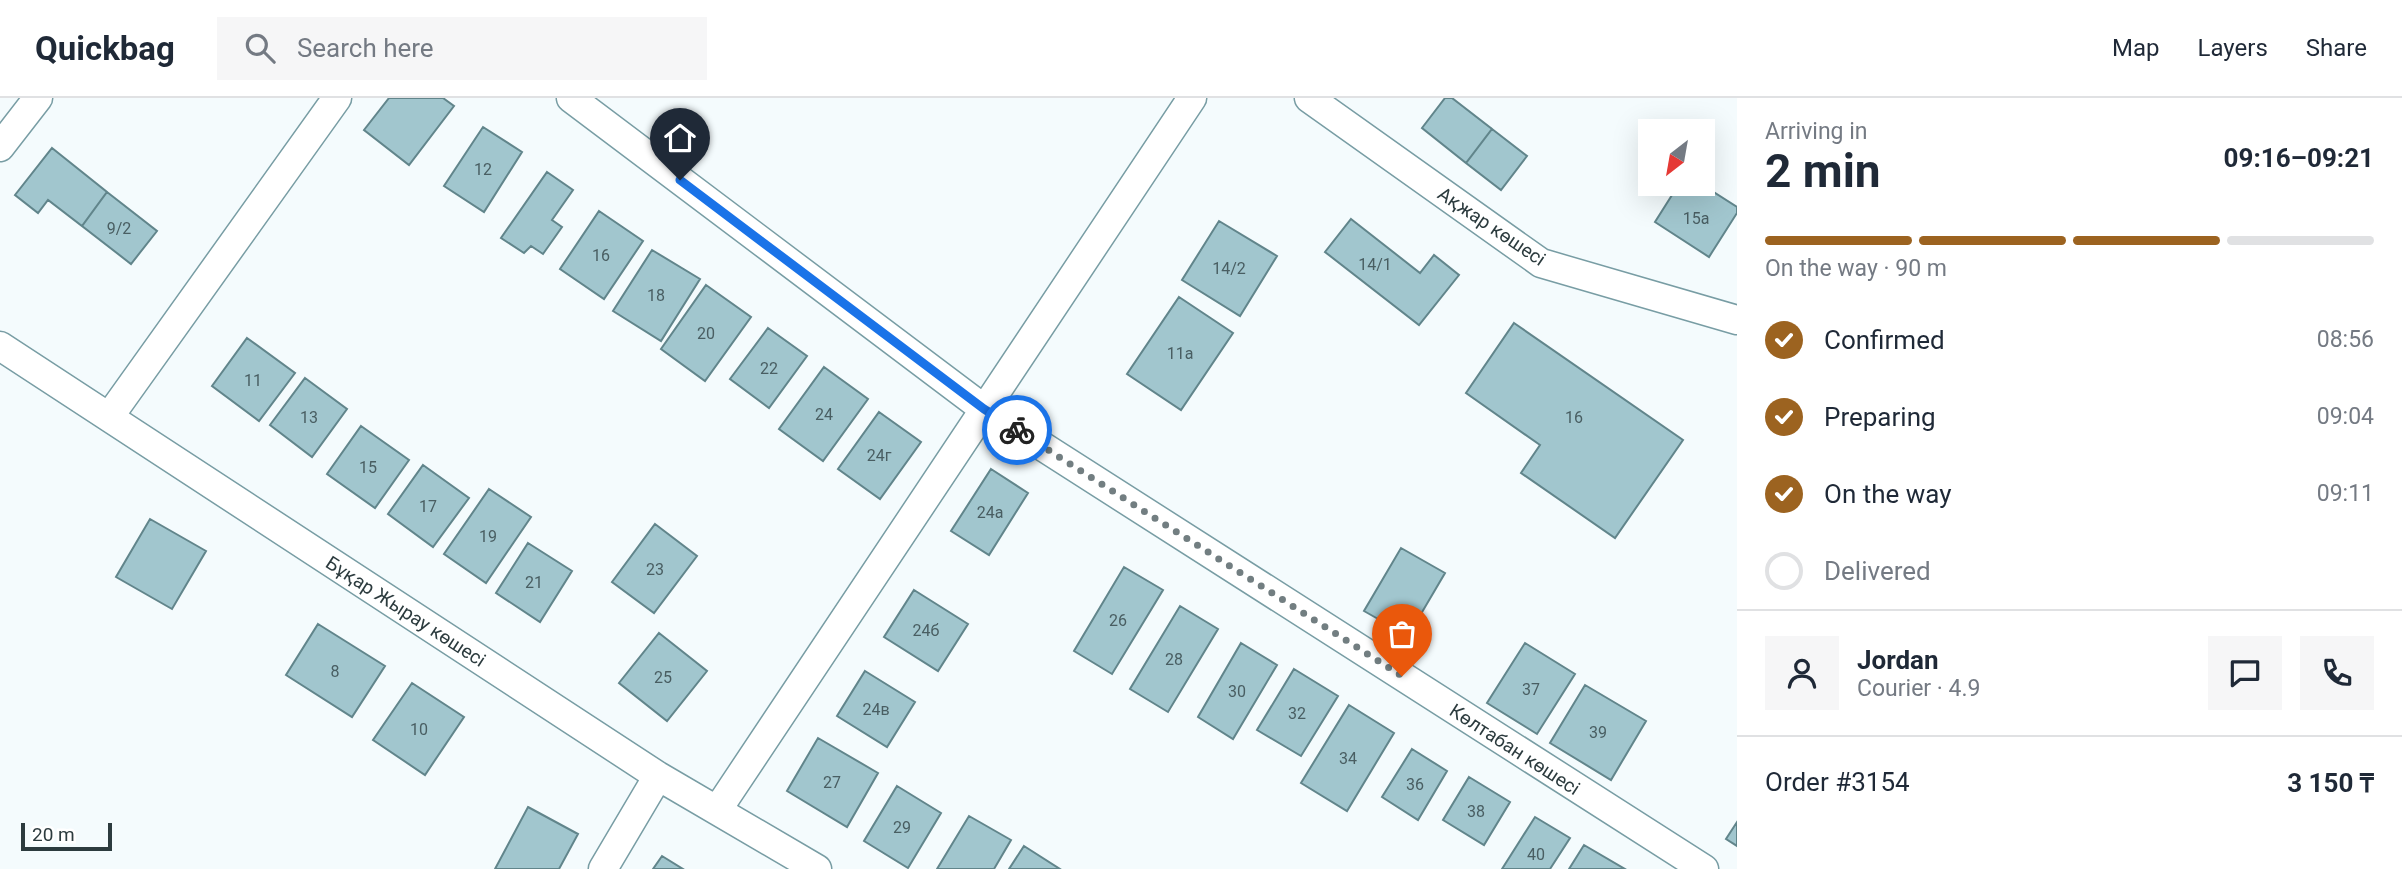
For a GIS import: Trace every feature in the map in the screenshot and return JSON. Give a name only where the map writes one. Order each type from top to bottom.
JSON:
[{"type":"street","points":[[0,146],[38,98]]},
{"type":"street","points":[[109,417],[337,98]]},
{"type":"street","name":"Көлтабан көшесі","points":[[571,98],[984,409],[1704,869]]},
{"type":"street","points":[[718,809],[1192,98]]},
{"type":"street","name":"Ақжар көшесі","points":[[1309,98],[1541,263],[1737,320]]},
{"type":"street","name":"Бұқар Жырау көшесі","points":[[0,346],[658,776],[817,869]]},
{"type":"street","points":[[603,869],[658,776]]},
{"type":"building","points":[[389,98],[443,98],[454,106],[409,165],[364,130]]},
{"type":"building","points":[[1445,98],[1452,98],[1492,129],[1466,163],[1422,128]]},
{"type":"building","points":[[483,127],[522,152],[484,212],[444,186]]},
{"type":"building","points":[[1492,129],[1527,156],[1501,190],[1466,163]]},
{"type":"building","points":[[52,148],[107,192],[82,226],[48,200],[38,213],[15,195]]},
{"type":"building","points":[[547,172],[573,190],[552,220],[562,227],[543,254],[531,246],[524,253],[501,238]]},
{"type":"building","points":[[107,192],[157,231],[131,264],[82,226]]},
{"type":"building","points":[[1715,193],[1737,207],[1737,213],[1709,257],[1655,222],[1671,196],[1715,196]]},
{"type":"building","points":[[599,211],[643,241],[604,299],[560,269]]},
{"type":"building","points":[[1351,219],[1420,273],[1434,255],[1459,275],[1419,325],[1325,252]]},
{"type":"building","points":[[1219,221],[1277,256],[1240,316],[1182,280]]},
{"type":"building","points":[[652,250],[700,279],[661,341],[613,311]]},
{"type":"building","points":[[706,285],[751,317],[705,381],[661,349]]},
{"type":"building","points":[[1179,297],[1233,333],[1181,410],[1127,374]]},
{"type":"building","points":[[1514,323],[1683,440],[1615,538],[1521,473],[1540,445],[1466,393]]},
{"type":"building","points":[[768,328],[807,356],[769,408],[730,379]]},
{"type":"building","points":[[247,338],[295,373],[259,421],[212,386]]},
{"type":"building","points":[[824,367],[868,399],[823,461],[779,429]]},
{"type":"building","points":[[305,378],[347,409],[312,457],[270,425]]},
{"type":"building","points":[[879,412],[921,442],[880,499],[838,469]]},
{"type":"building","points":[[361,426],[409,460],[375,508],[327,474]]},
{"type":"building","points":[[423,465],[469,498],[433,547],[388,514]]},
{"type":"building","points":[[991,469],[1028,493],[989,555],[951,531]]},
{"type":"building","points":[[489,489],[531,517],[486,583],[444,554]]},
{"type":"building","points":[[150,519],[206,551],[172,609],[116,577]]},
{"type":"building","points":[[655,524],[697,556],[654,613],[612,582]]},
{"type":"building","points":[[528,543],[572,571],[540,622],[496,593]]},
{"type":"building","points":[[1401,548],[1445,573],[1408,636],[1364,611]]},
{"type":"building","points":[[1124,567],[1163,590],[1112,674],[1074,651]]},
{"type":"building","points":[[914,590],[968,624],[938,671],[884,637]]},
{"type":"building","points":[[1180,606],[1218,629],[1168,712],[1130,689]]},
{"type":"building","points":[[318,624],[385,666],[352,717],[286,675]]},
{"type":"building","points":[[659,633],[707,671],[667,721],[619,683]]},
{"type":"building","points":[[1241,643],[1277,665],[1233,739],[1198,717]]},
{"type":"building","points":[[1525,643],[1575,674],[1537,734],[1487,703]]},
{"type":"building","points":[[1294,669],[1338,696],[1301,756],[1257,730]]},
{"type":"building","points":[[865,671],[915,702],[887,747],[837,716]]},
{"type":"building","points":[[412,683],[464,717],[425,775],[373,740]]},
{"type":"building","points":[[1585,685],[1646,721],[1611,780],[1550,743]]},
{"type":"building","points":[[1349,705],[1394,733],[1347,811],[1301,783]]},
{"type":"building","points":[[818,738],[878,773],[847,827],[787,791]]},
{"type":"building","points":[[1412,749],[1447,771],[1418,820],[1382,797]]},
{"type":"building","points":[[1469,777],[1510,802],[1484,845],[1443,820]]},
{"type":"building","points":[[897,786],[941,813],[908,868],[864,841]]},
{"type":"building","points":[[528,807],[578,834],[559,869],[495,869]]},
{"type":"building","points":[[969,816],[1011,840],[994,869],[937,869]]},
{"type":"building","points":[[1535,817],[1570,838],[1550,869],[1502,869]]},
{"type":"building","points":[[1737,822],[1737,846],[1726,839]]},
{"type":"building","points":[[1584,845],[1625,869],[1569,869]]},
{"type":"building","points":[[1024,846],[1060,869],[1009,869]]},
{"type":"building","points":[[662,856],[683,869],[653,869]]},
{"type":"way so far","points":[[1017,430],[1402,676]]},
{"type":"route","points":[[680,180],[984,409],[1017,430]]}]
